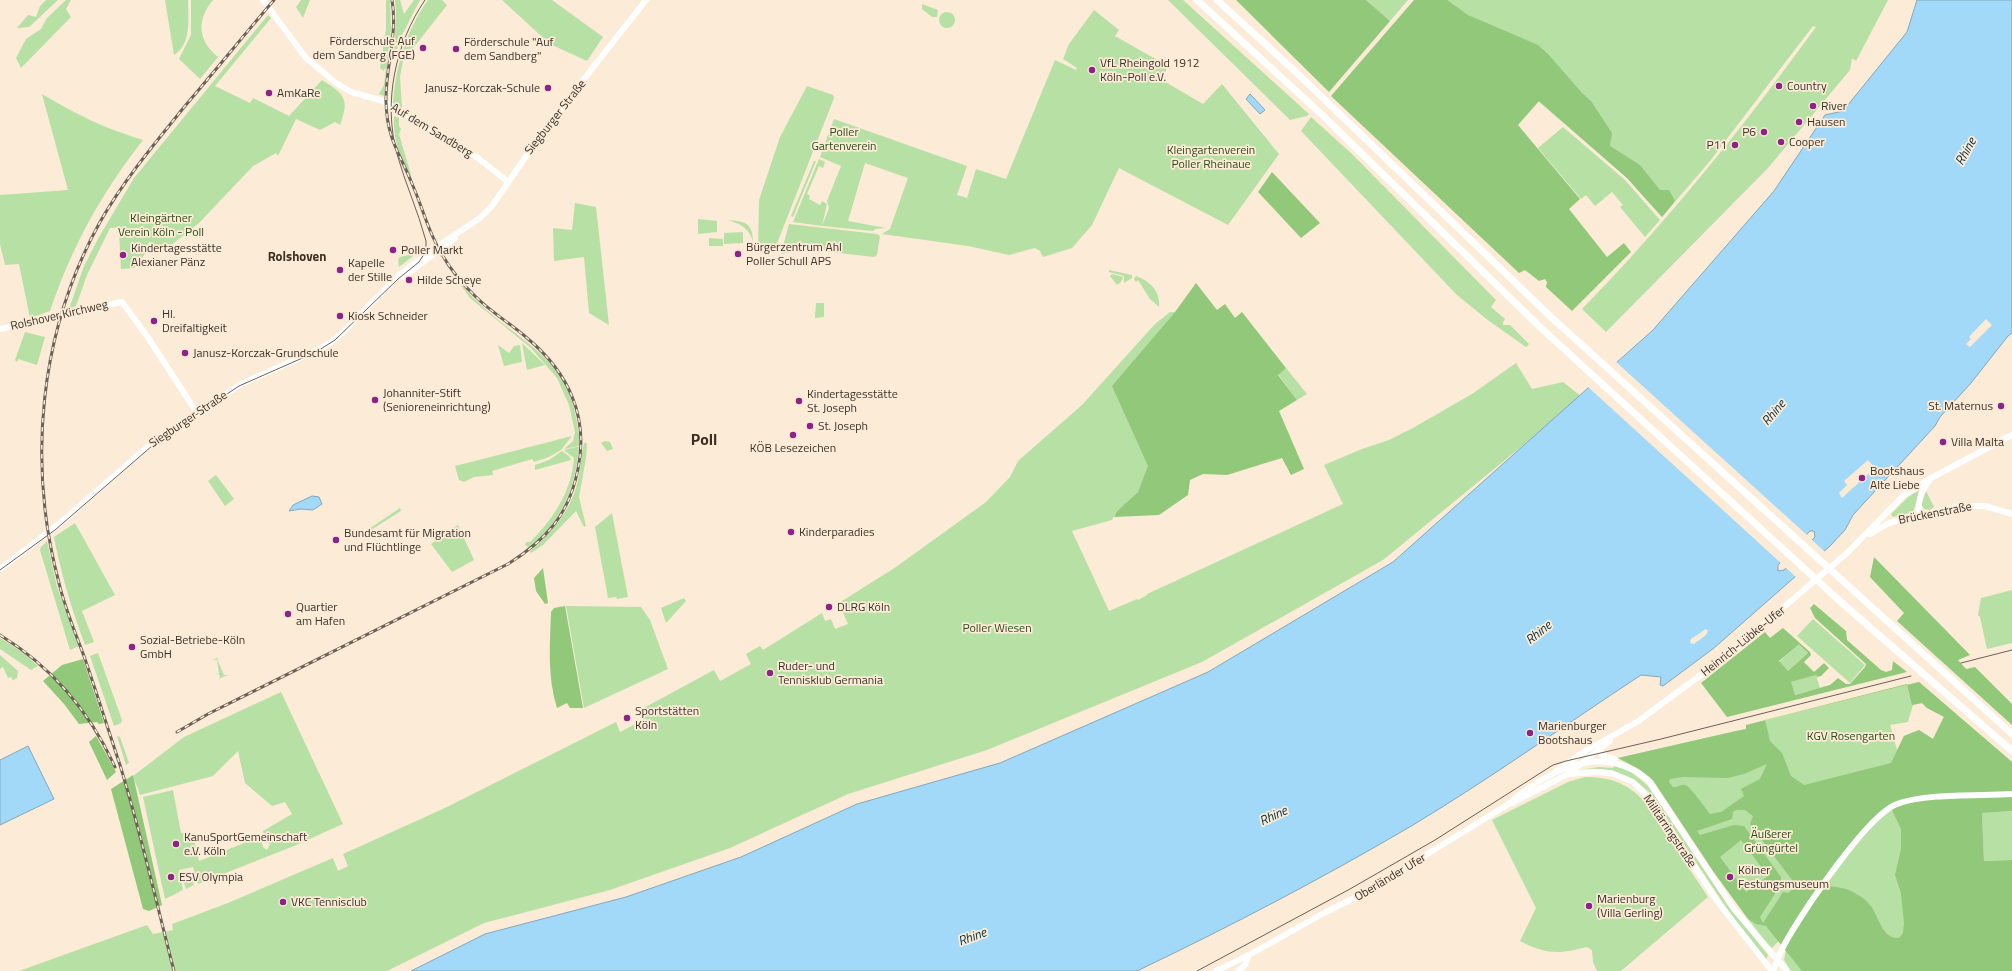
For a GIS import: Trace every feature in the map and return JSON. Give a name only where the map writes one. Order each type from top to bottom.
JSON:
[{"type":"highway","points":[[1197,0],[1319,112],[1541,328],[1842,603],[2012,751]]},
{"type":"highway","points":[[1217,0],[1300,76],[1551,317],[2012,734]]},
{"type":"main road","name":"Auf dem Sandberg","points":[[264,0],[306,58],[336,83],[351,92],[384,101],[478,158],[507,182]]},
{"type":"main road","name":"Siegburger Straße","points":[[0,569],[59,524],[146,448],[197,412],[243,383],[330,343],[388,288],[443,248],[486,212],[549,124],[646,0]]},
{"type":"main road","name":"Rolshover Kirchweg","points":[[0,329],[119,302],[125,304],[197,412]]},
{"type":"main road","points":[[1862,539],[1904,495],[1931,478],[2012,435]]},
{"type":"main road","points":[[1919,516],[1918,504],[1921,493],[1931,478]]},
{"type":"main road","name":"Brückenstraße","points":[[1862,539],[1889,523],[1960,506],[1974,505],[1997,508],[2012,514]]},
{"type":"main road","name":"Heinrich-Lübke-Ufer","points":[[1557,770],[1662,705],[1728,655],[1809,588],[1862,539]]},
{"type":"main road","name":"Heinrich-Lübke-Ufer","points":[[1568,774],[1617,734]]},
{"type":"main road","points":[[1600,749],[1602,755],[1621,764]]},
{"type":"main road","name":"Militärringstraße","points":[[1557,770],[1582,764],[1605,762],[1621,764],[1639,773],[1648,780],[1734,909],[1787,971]]},
{"type":"main road","name":"Oberländer Ufer","points":[[1216,971],[1249,955],[1322,914],[1364,893],[1507,805],[1520,794],[1557,770]]},
{"type":"main road","name":"Militärringstraße","points":[[1507,805],[1568,774],[1596,772],[1611,773],[1628,780],[1642,790],[1651,800],[1717,901],[1772,971]]},
{"type":"main road","points":[[1772,971],[1788,938],[1812,901],[1865,830],[1884,811],[1895,804],[1922,798],[2012,794]]},
{"type":"main road","points":[[1238,971],[1245,965],[1249,955]]},
{"type":"green space","points":[[46,0],[58,0],[29,27],[17,28],[28,15],[36,17],[40,6]]},
{"type":"green space","points":[[66,0],[71,0],[66,9],[71,17],[21,68],[16,58],[26,39],[41,29],[47,18]]},
{"type":"green space","points":[[165,0],[188,0],[188,30],[186,38],[180,50],[174,55]]},
{"type":"green space","points":[[191,0],[213,0],[204,15],[202,30],[206,44],[218,57],[200,79],[179,59],[191,35]]},
{"type":"green space","points":[[301,0],[310,0],[303,18],[296,7]]},
{"type":"green space","points":[[386,0],[390,0],[391,29],[384,96],[379,94],[384,85],[386,69],[384,69],[384,71],[380,68],[386,29]]},
{"type":"green space","points":[[395,0],[400,0],[404,14],[414,0],[420,0],[401,37],[394,60],[396,12]]},
{"type":"green space","points":[[428,0],[442,0],[447,5],[403,61],[400,77],[402,108],[393,103],[394,89],[403,49],[420,12]]},
{"type":"green space","points":[[502,0],[552,0],[603,37],[587,61],[550,44]]},
{"type":"green space","points":[[1168,0],[1183,0],[1309,114],[1307,116],[1290,120]]},
{"type":"green space","points":[[1236,0],[1366,0],[1390,21],[1329,92]]},
{"type":"green space","points":[[1366,0],[1408,0],[1390,21]]},
{"type":"green space","points":[[1414,0],[1447,0],[1468,15],[1538,45],[1591,101],[1612,133],[1610,146],[1640,165],[1660,190],[1669,190],[1675,201],[1662,217],[1627,178],[1539,101],[1518,125],[1580,199],[1569,209],[1607,257],[1624,243],[1631,252],[1572,311],[1546,287],[1547,282],[1545,279],[1539,281],[1525,270],[1519,273],[1331,96]]},
{"type":"green space","points":[[1421,0],[1888,0],[1856,61],[1852,58],[1850,70],[1768,168],[1606,332],[1582,309],[1645,242],[1675,207],[1733,137],[1816,27],[1813,26],[1710,161],[1662,217],[1627,178]]},
{"type":"green space","points":[[922,4],[938,10],[937,17],[932,17],[922,9]]},
{"type":"green space","points":[[1094,10],[1119,30],[1115,36],[1168,66],[1162,80],[1203,104],[1222,84],[1279,154],[1228,225],[1119,168],[1092,225],[1072,248],[1043,257],[1040,251],[1035,248],[1009,255],[968,246],[882,234],[890,229],[908,178],[865,163],[848,221],[886,228],[875,229],[873,231],[822,226],[829,208],[827,201],[841,166],[820,157],[834,119],[967,166],[957,195],[967,198],[976,169],[1006,179],[1055,60],[1076,70],[1077,68],[1063,59],[1069,44]]},
{"type":"green space","points":[[947,12],[954,17],[955,20],[950,27],[947,28],[940,23],[939,20],[944,13]]},
{"type":"green space","name":"Kleingärtner Verein Köln - Poll","points":[[268,15],[271,18],[215,86],[250,103],[253,98],[289,116],[322,80],[336,89],[343,98],[344,109],[340,125],[335,122],[320,130],[296,119],[278,156],[276,153],[253,166],[199,223],[165,250],[149,242],[146,249],[148,251],[134,268],[121,269],[119,232],[122,227],[110,228],[87,275],[76,306],[69,309],[84,266],[99,237],[134,178]]},
{"type":"green space","points":[[807,86],[833,95],[834,98],[776,246],[770,252],[761,253],[758,251],[759,200],[780,137]]},
{"type":"green space","points":[[42,94],[91,120],[116,131],[143,140],[114,180],[89,221],[58,288],[50,311],[30,318],[19,264],[5,265],[0,244],[0,195],[68,190]]},
{"type":"green space","points":[[394,116],[399,118],[399,126],[401,129],[399,134],[412,178],[404,164],[398,148],[394,132]]},
{"type":"green space","points":[[1311,117],[1352,154],[1496,300],[1491,307],[1505,319],[1503,325],[1510,325],[1529,344],[1526,347],[1489,321],[1457,295],[1301,131]]},
{"type":"green space","points":[[1563,127],[1625,180],[1660,220],[1645,237],[1620,207],[1623,205],[1612,192],[1595,206],[1586,195],[1581,199],[1538,148]]},
{"type":"green space","points":[[819,159],[825,162],[823,168],[819,166],[807,194],[810,196],[809,199],[820,205],[822,201],[827,204],[822,226],[793,222]]},
{"type":"green space","points":[[814,161],[816,161],[793,217],[791,216]]},
{"type":"green space","points":[[1272,172],[1320,223],[1301,238],[1258,192]]},
{"type":"green space","points":[[575,203],[596,207],[609,325],[589,313],[584,257],[554,261],[553,228],[572,230]]},
{"type":"green space","points":[[698,219],[717,221],[717,232],[698,234]]},
{"type":"green space","points":[[727,220],[739,221],[747,224],[750,227],[753,236],[753,242],[752,237],[744,227]]},
{"type":"green space","points":[[789,224],[877,234],[880,236],[877,255],[874,257],[804,249],[781,254]]},
{"type":"green space","points":[[743,232],[743,243],[724,244],[724,233]]},
{"type":"green space","points":[[709,238],[723,239],[723,246],[709,246]]},
{"type":"green space","points":[[413,254],[413,256],[399,267],[398,259],[400,257]]},
{"type":"green space","points":[[441,257],[459,282],[475,299],[540,354],[553,367],[564,382],[572,401],[580,441],[579,446],[564,449],[573,441],[575,432],[569,405],[557,378],[531,348],[470,298]]},
{"type":"green space","points":[[1109,270],[1132,275],[1132,278],[1124,283],[1124,276],[1109,272]]},
{"type":"green space","points":[[1112,274],[1123,277],[1121,282],[1117,285],[1110,276]]},
{"type":"green space","points":[[1136,276],[1146,281],[1154,288],[1158,297],[1159,307],[1150,299],[1138,280],[1136,282],[1134,279]]},
{"type":"green space","points":[[1196,283],[1217,310],[1225,304],[1235,318],[1242,312],[1286,368],[1278,375],[1297,400],[1279,411],[1304,469],[1291,475],[1282,458],[1227,475],[1203,474],[1190,480],[1188,495],[1159,515],[1114,517],[1117,511],[1138,492],[1148,466],[1112,386],[1175,312]]},
{"type":"green space","points":[[816,303],[824,303],[824,317],[815,318]]},
{"type":"green space","name":"Poller Wiesen","points":[[1170,312],[1175,312],[1113,386],[1149,466],[1138,492],[1117,511],[1112,520],[1072,531],[1109,611],[1137,599],[1138,600],[1147,594],[1343,504],[1324,465],[1362,449],[1389,440],[1411,429],[1472,394],[1516,363],[1532,389],[1563,382],[1582,397],[1383,560],[1202,662],[987,750],[848,794],[730,848],[610,890],[484,923],[387,971],[19,971],[147,925],[153,934],[173,930],[172,924],[228,903],[333,858],[338,871],[348,866],[343,854],[445,808],[616,722],[620,732],[643,720],[638,711],[714,670],[720,681],[751,664],[746,654],[760,646],[763,650],[822,613],[825,621],[831,619],[835,629],[848,624],[839,603],[896,567],[986,502],[1010,477],[1018,461],[1082,405],[1155,324]]},
{"type":"green space","points":[[25,332],[45,337],[37,365],[18,359],[17,362],[15,360]]},
{"type":"green space","points":[[522,343],[545,365],[527,370]]},
{"type":"green space","points":[[498,345],[509,353],[514,346],[520,345],[522,362],[504,366]]},
{"type":"green space","points":[[1286,368],[1307,394],[1297,400],[1278,374]]},
{"type":"green space","points":[[572,436],[561,450],[549,457],[534,462],[532,459],[492,471],[493,475],[474,477],[464,482],[459,480],[455,466]]},
{"type":"green space","points":[[605,441],[610,442],[613,449],[607,451],[601,443]]},
{"type":"green space","points":[[584,443],[587,443],[586,458],[579,497],[586,526],[584,527],[576,511],[543,545],[531,553],[530,551],[560,520],[571,501],[578,480]]},
{"type":"green space","points":[[579,447],[578,459],[569,494],[552,524],[534,544],[528,547],[525,545],[526,542],[530,542],[554,514],[560,504],[570,482],[574,458],[564,450]]},
{"type":"green space","points":[[562,451],[570,457],[571,460],[535,470],[535,465],[549,460]]},
{"type":"green space","points":[[216,475],[234,499],[225,506],[208,481]]},
{"type":"green space","points":[[1920,491],[1913,512],[1892,516],[1891,514],[1904,501],[1912,494]]},
{"type":"green space","points":[[1926,491],[1934,507],[1930,510],[1924,509],[1921,504]]},
{"type":"green space","points":[[400,508],[401,511],[366,533],[366,535],[363,533]]},
{"type":"green space","points":[[612,513],[628,597],[617,599],[616,597],[608,598],[595,527]]},
{"type":"green space","points":[[75,523],[115,595],[82,611],[94,642],[85,645],[67,592],[54,537]]},
{"type":"green space","points":[[458,525],[474,560],[452,572],[431,544]]},
{"type":"green space","points":[[47,541],[57,587],[79,646],[70,650],[40,550]]},
{"type":"green space","points":[[1874,557],[1970,655],[1958,660],[1966,669],[1975,667],[2012,704],[2012,725],[1897,621],[1904,613],[1870,577]]},
{"type":"green space","points":[[543,568],[548,603],[545,604],[536,591],[534,578]]},
{"type":"green space","points":[[2012,590],[2012,643],[1987,649],[1980,617],[1978,615],[1981,598]]},
{"type":"green space","points":[[684,598],[686,601],[666,623],[661,608]]},
{"type":"green space","points":[[1814,604],[1846,631],[1847,640],[1881,670],[1886,672],[1892,670],[1893,661],[1907,672],[1727,717],[1701,683],[1765,632],[1770,638],[1783,628],[1810,652],[1811,655],[1804,662],[1814,672],[1824,663],[1829,668],[1821,676],[1817,677],[1816,675],[1791,682],[1795,695],[1830,685],[1838,678],[1846,684],[1850,684],[1865,667],[1866,664],[1815,618],[1810,608]],"holes":[[[1799,644],[1808,653],[1788,671],[1779,661]]]},
{"type":"green space","points":[[565,606],[583,708],[570,708],[567,703],[557,708],[554,696],[550,672],[551,612],[554,608]]},
{"type":"green space","points":[[566,606],[641,607],[650,620],[668,669],[584,708]]},
{"type":"green space","points":[[1813,619],[1865,665],[1850,683],[1797,636]]},
{"type":"green space","points":[[0,638],[22,652],[38,666],[31,670],[0,649]]},
{"type":"green space","points":[[1799,643],[1808,653],[1788,671],[1779,662]]},
{"type":"green space","points":[[98,653],[122,720],[121,723],[114,726],[90,656]]},
{"type":"green space","points":[[0,655],[18,671],[17,678],[13,680],[11,677],[8,678],[3,667],[0,669]]},
{"type":"green space","points":[[220,657],[217,659],[224,675],[228,675],[218,679],[220,677],[219,674],[216,675],[219,673],[217,660],[213,660]]},
{"type":"green space","points":[[83,659],[104,723],[99,724],[97,722],[79,724],[64,704],[43,681],[62,665]]},
{"type":"green space","points":[[1816,675],[1820,688],[1794,695],[1791,682]]},
{"type":"green space","name":"Äußerer Grüngürtel","points":[[1919,682],[2012,762],[1890,801],[1788,931],[1772,948],[1766,943],[1713,871],[1653,780],[1639,769],[1618,758],[1746,729],[1746,725]],"holes":[[[1922,703],[1927,708],[1944,716],[1933,739],[1919,730],[1904,736],[1897,750],[1890,725],[1908,722],[1913,705]]]},
{"type":"green space","points":[[1919,682],[2012,762],[2012,811],[1982,813],[1984,861],[2012,860],[2012,971],[1802,971],[1766,926],[1756,924],[1748,919],[1713,871],[1653,780],[1639,769],[1618,758],[1746,729],[1746,725],[1765,720],[1770,741],[1782,753],[1791,776],[1804,785],[1891,763],[1904,736],[1919,730],[1933,739],[1944,717],[1927,708],[1922,703],[1912,705],[1907,685]],"holes":[[[1767,764],[1760,779],[1741,789],[1744,796],[1721,812],[1710,814],[1687,786],[1684,785],[1673,787],[1669,782],[1670,779],[1683,777],[1728,778],[1744,774]],[[1736,810],[1745,810],[1753,816],[1750,824],[1795,884],[1793,889],[1788,893],[1783,892],[1763,923],[1760,917],[1780,886],[1781,877],[1744,826],[1734,825],[1700,835],[1697,831],[1732,819],[1733,812]],[[1892,810],[1901,829],[1901,849],[1895,875],[1901,893],[1904,923],[1903,933],[1899,938],[1893,938],[1884,931],[1873,909],[1863,898],[1847,889],[1826,886],[1856,844],[1873,825]],[[1741,840],[1768,876],[1746,892],[1720,857]]]},
{"type":"green space","points":[[281,692],[343,824],[294,846],[198,884],[193,867],[179,870],[183,890],[165,899],[143,797],[173,790],[181,833],[192,832],[199,861],[259,837],[263,847],[267,850],[270,844],[265,841],[263,831],[292,814],[285,802],[272,806],[245,783],[238,751],[213,776],[140,795],[133,776],[184,737]]},
{"type":"green space","points":[[96,736],[116,772],[107,780],[89,742]]},
{"type":"green space","points":[[117,736],[120,737],[129,763],[126,765]]},
{"type":"green space","points":[[1614,766],[1630,771],[1648,786],[1730,908],[1768,955],[1766,960],[1732,916],[1649,792],[1635,781],[1620,773],[1603,769],[1584,769],[1600,767],[1613,768]]},
{"type":"green space","points":[[133,775],[162,905],[149,911],[143,909],[111,789]]},
{"type":"green space","points":[[1585,777],[1602,778],[1618,782],[1638,795],[1644,801],[1708,897],[1621,971],[1597,971],[1593,962],[1592,950],[1587,947],[1553,952],[1529,946],[1520,941],[1536,908],[1492,820],[1568,782]]},
{"type":"green space","points":[[1900,806],[1972,807],[1976,871],[2012,971],[1791,971],[1784,960],[1786,950],[1836,870],[1867,831],[1884,816]]},
{"type":"green space","points":[[2012,811],[2012,860],[1984,861],[1982,813]]},
{"type":"green space","points":[[191,877],[194,885],[186,889],[183,880]]},
{"type":"water","name":"Rhine","points":[[1917,0],[2012,0],[2012,333],[1971,383],[1940,417],[1935,426],[1853,515],[1845,530],[1829,547],[1714,648],[1663,686],[1660,685],[1661,677],[1641,675],[1499,770],[1413,825],[1276,901],[1137,971],[411,971],[485,934],[626,897],[741,857],[857,804],[1000,763],[1208,672],[1393,562],[1653,330],[1774,191],[1825,115],[1843,111],[1907,32]],"holes":[[[1810,531],[1814,531],[1815,537],[1784,570],[1778,571],[1778,565]]]},
{"type":"water","points":[[1250,94],[1265,110],[1260,114],[1246,99]]},
{"type":"water","points":[[312,496],[319,497],[322,504],[313,510],[301,509],[289,511],[293,505]]},
{"type":"water","points":[[28,746],[54,799],[0,825],[0,760]]},
{"type":"pier","points":[[1986,319],[1992,325],[1970,347],[1966,344],[1971,339],[1969,337]]},
{"type":"pier","points":[[1615,361],[1808,536],[1782,564],[1587,386]]},
{"type":"pier","points":[[1868,460],[1875,468],[1842,498],[1839,493],[1847,485],[1844,481]]},
{"type":"pier","points":[[1811,539],[1826,553],[1798,579],[1785,567]]},
{"type":"pier","points":[[1706,629],[1708,631],[1706,635],[1694,644],[1690,643],[1691,639]]},
{"type":"tram line","points":[[0,570],[55,530],[160,439],[239,386],[316,352],[335,340],[398,279],[419,262],[426,251],[426,241],[397,154],[391,114],[394,74],[399,54],[406,35],[425,0]]},
{"type":"tram line","points":[[1961,663],[2012,650]]},
{"type":"tram line","points":[[1197,971],[1350,889],[1435,840],[1553,765],[1911,676]]},
{"type":"railway","points":[[174,971],[128,791],[89,672],[64,602],[59,583],[49,538],[43,491],[42,445],[45,399],[52,353],[63,308],[79,264],[109,206],[151,148],[274,0]]},
{"type":"railway","points":[[177,732],[208,714],[508,564],[534,546],[554,525],[569,500],[574,485],[581,450],[580,431],[578,413],[564,380],[554,365],[541,351],[482,302],[469,290],[451,268],[432,235],[416,192],[395,146],[389,127],[386,102],[387,77],[393,26],[392,0]]},
{"type":"railway","points":[[0,635],[36,661],[68,692],[94,728],[115,767]]},
{"type":"place","name":"Förderschule Auf dem Sandberg (FGE)","points":[[423,48]]},
{"type":"place","name":"Förderschule \"Auf dem Sandberg\"","points":[[456,49]]},
{"type":"place","name":"VfL Rheingold 1912 Köln-Poll e.V.","points":[[1092,70]]},
{"type":"place","name":"Country","points":[[1779,86]]},
{"type":"place","name":"Janusz-Korczak-Schule","points":[[548,88]]},
{"type":"place","name":"AmKaRe","points":[[269,93]]},
{"type":"place","name":"River","points":[[1813,106]]},
{"type":"place","name":"Hausen","points":[[1799,122]]},
{"type":"place","name":"P6","points":[[1764,132]]},
{"type":"place","name":"Cooper","points":[[1781,142]]},
{"type":"place","name":"P11","points":[[1735,145]]},
{"type":"place","name":"Poller Markt","points":[[393,250]]},
{"type":"place","name":"Bürgerzentrum Ahl Poller Schull APS","points":[[738,254]]},
{"type":"place","name":"Kindertagesstätte Alexianer Pänz","points":[[123,255]]},
{"type":"place","name":"Kapelle der Stille","points":[[340,270]]},
{"type":"place","name":"Hilde Scheye","points":[[409,280]]},
{"type":"place","name":"Kiosk Schneider","points":[[340,316]]},
{"type":"place","name":"Hl. Dreifaltigkeit","points":[[154,321]]},
{"type":"place","name":"Janusz-Korczak-Grundschule","points":[[185,353]]},
{"type":"place","name":"Johanniter-Stift (Senioreneinrichtung)","points":[[375,400]]},
{"type":"place","name":"Kindertagesstätte St. Joseph","points":[[799,401]]},
{"type":"place","name":"St. Maternus","points":[[2001,406]]},
{"type":"place","name":"St. Joseph","points":[[810,426]]},
{"type":"place","name":"KÖB Lesezeichen","points":[[793,435]]},
{"type":"place","name":"Villa Malta","points":[[1943,442]]},
{"type":"place","name":"Bootshaus Alte Liebe","points":[[1862,478]]},
{"type":"place","name":"Kinderparadies","points":[[791,532]]},
{"type":"place","name":"Bundesamt für Migration und Flüchtlinge","points":[[336,540]]},
{"type":"place","name":"DLRG Köln","points":[[829,607]]},
{"type":"place","name":"Quartier am Hafen","points":[[288,614]]},
{"type":"place","name":"Sozial-Betriebe-Köln GmbH","points":[[132,647]]},
{"type":"place","name":"Ruder- und Tennisklub Germania","points":[[770,673]]},
{"type":"place","name":"Sportstätten Köln","points":[[627,718]]},
{"type":"place","name":"Marienburger Bootshaus","points":[[1530,733]]},
{"type":"place","name":"KanuSportGemeinschaft e.V. Köln","points":[[176,844]]},
{"type":"place","name":"ESV Olympia","points":[[171,877]]},
{"type":"place","name":"Kölner Festungsmuseum","points":[[1730,877]]},
{"type":"place","name":"VKC Tennisclub","points":[[283,902]]},
{"type":"place","name":"Marienburg (Villa Gerling)","points":[[1589,906]]},
{"type":"district","name":"Rolshoven","points":[[297,256]]},
{"type":"district","name":"Poll","points":[[704,439]]},
{"type":"park label","name":"Poller Gartenverein","points":[[844,139]]},
{"type":"park label","name":"Kleingartenverein Poller Rheinaue","points":[[1211,157]]},
{"type":"park label","name":"KGV Rosengarten","points":[[1851,736]]}]
